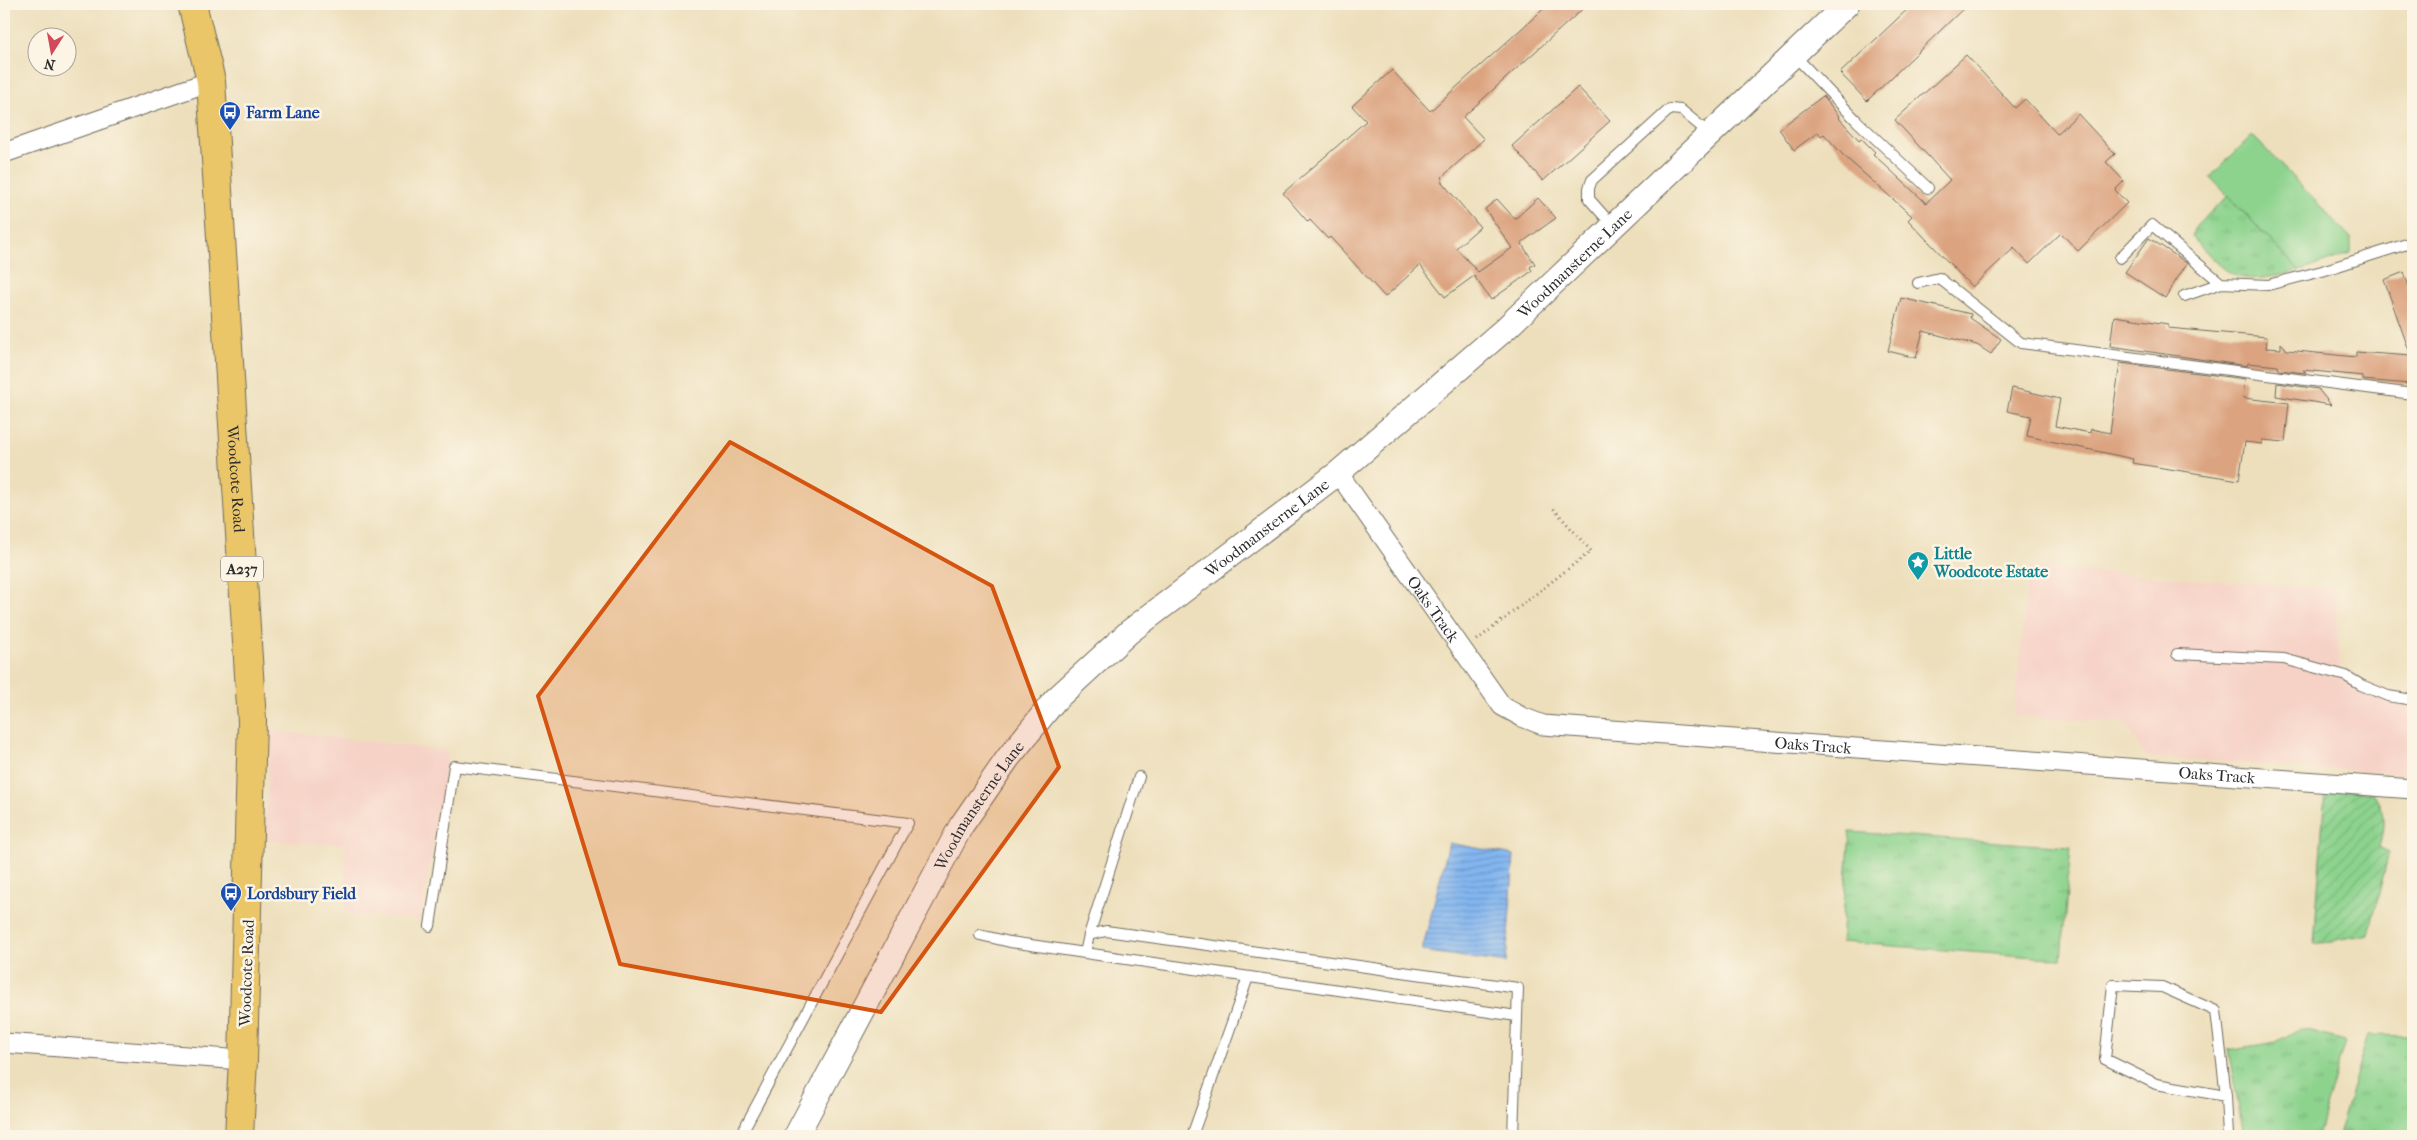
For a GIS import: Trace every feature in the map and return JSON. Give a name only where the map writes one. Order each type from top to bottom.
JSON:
[{"type":"main road","name":"Woodcote Road","points":[[192,4],[210,81],[252,721],[243,1060],[239,1136]]},
{"type":"street","name":"Woodmansterne Lane","points":[[796,1136],[961,826],[1014,751],[1055,700],[1129,632],[1338,473],[1505,329],[1847,4]]},
{"type":"street","points":[[4,153],[210,81]]},
{"type":"street","name":"Oaks Track","points":[[1338,473],[1502,706],[1522,717],[1543,724],[1632,733],[2413,789]]},
{"type":"street","points":[[4,1043],[243,1060]]},
{"type":"lane","points":[[1794,54],[1857,121],[1928,188]]},
{"type":"lane","points":[[1613,226],[1589,199],[1589,188],[1592,180],[1670,109],[1681,110],[1710,134]]},
{"type":"lane","points":[[2120,258],[2152,225],[2221,283]]},
{"type":"lane","points":[[2184,296],[2221,283],[2268,286],[2413,242]]},
{"type":"lane","points":[[1918,283],[1939,278],[2021,343],[2413,394]]},
{"type":"lane","points":[[2177,654],[2284,659],[2346,676],[2361,685],[2388,696],[2413,700]]},
{"type":"lane","points":[[430,926],[454,766],[908,823],[740,1136]]},
{"type":"lane","points":[[1085,953],[1139,777]]},
{"type":"lane","points":[[1089,935],[1106,930],[1518,988],[1513,1136]]},
{"type":"lane","points":[[980,935],[1010,942],[1517,1016]]},
{"type":"lane","points":[[1192,1136],[1248,977]]},
{"type":"lane","points":[[2226,1096],[2156,1084],[2105,1059],[2113,985],[2162,987],[2216,1011],[2226,1096],[2228,1136]]},
{"type":"path","points":[[1463,652],[1591,551],[1552,507]]},
{"type":"highlighted area","points":[[730,442],[992,586],[1059,767],[881,1012],[620,964],[538,696]]},
{"type":"shaded area","points":[[2029,567],[2335,589],[2340,674],[2413,699],[2413,738],[2408,774],[2146,757],[2125,723],[2014,716]]},
{"type":"shaded area","points":[[270,730],[448,751],[421,919],[345,915],[345,844],[265,841]]},
{"type":"green space","points":[[2252,135],[2351,238],[2351,253],[2300,271],[2210,177]]},
{"type":"green space","points":[[2228,196],[2300,271],[2262,278],[2238,276],[2228,271],[2206,252],[2191,236],[2196,226]]},
{"type":"green space","points":[[2325,788],[2372,792],[2380,806],[2383,819],[2379,848],[2389,852],[2369,934],[2314,944]]},
{"type":"green space","points":[[1850,832],[2071,847],[2061,959],[1841,942]]},
{"type":"green space","points":[[2299,1029],[2345,1041],[2318,1136],[2244,1136],[2228,1050],[2276,1042]]},
{"type":"green space","points":[[2368,1035],[2413,1036],[2413,1136],[2338,1136]]},
{"type":"water","points":[[1449,843],[1514,855],[1506,963],[1422,951]]},
{"type":"building","points":[[1549,4],[1588,4],[1463,117],[1484,139],[1442,177],[1441,181],[1480,227],[1456,248],[1478,272],[1512,248],[1485,209],[1497,199],[1515,219],[1538,198],[1556,218],[1521,243],[1535,264],[1530,267],[1532,271],[1491,300],[1474,276],[1445,297],[1420,265],[1385,297],[1330,237],[1328,239],[1310,220],[1308,222],[1283,193],[1366,121],[1352,106],[1392,70],[1430,111]]},
{"type":"building","points":[[1913,4],[1968,4],[1867,101],[1840,73]]},
{"type":"building","points":[[1966,55],[2015,108],[2025,99],[2057,134],[2078,114],[2115,154],[2106,162],[2124,181],[2115,190],[2127,203],[2078,251],[2061,233],[2029,264],[2014,248],[1972,287],[1908,220],[1912,216],[1843,155],[1824,134],[1821,136],[1818,132],[1794,150],[1779,129],[1823,96],[1838,117],[1859,140],[1861,138],[1875,152],[1873,154],[1926,203],[1950,180],[1895,120]]},
{"type":"building","points":[[1578,87],[1610,121],[1543,181],[1512,146]]},
{"type":"building","points":[[2149,238],[2187,263],[2165,298],[2125,272]]},
{"type":"building","points":[[2404,272],[2413,299],[2413,356],[2410,384],[2363,380],[2363,376],[2303,370],[2306,373],[2279,370],[2278,366],[2248,363],[2247,366],[2110,346],[2114,316],[2168,324],[2168,328],[2267,337],[2266,348],[2281,349],[2281,343],[2287,350],[2356,357],[2356,352],[2411,356],[2384,280]]},
{"type":"building","points":[[1901,298],[1971,314],[1970,318],[2001,339],[1991,354],[1977,345],[1923,331],[1916,358],[1888,351]]},
{"type":"building","points":[[2120,363],[2245,379],[2243,398],[2289,403],[2285,442],[2262,440],[2262,444],[2245,442],[2239,480],[2132,463],[2133,459],[2027,436],[2031,416],[2007,411],[2012,388],[2060,399],[2055,426],[2090,433],[2091,429],[2110,433]]},
{"type":"building","points":[[2277,383],[2318,389],[2331,405],[2276,396]]},
{"type":"place","name":"Farm Lane","points":[[230,131]]},
{"type":"place","name":"Little Woodcote Estate","points":[[1918,581]]},
{"type":"place","name":"Lordsbury Field","points":[[231,912]]}]
